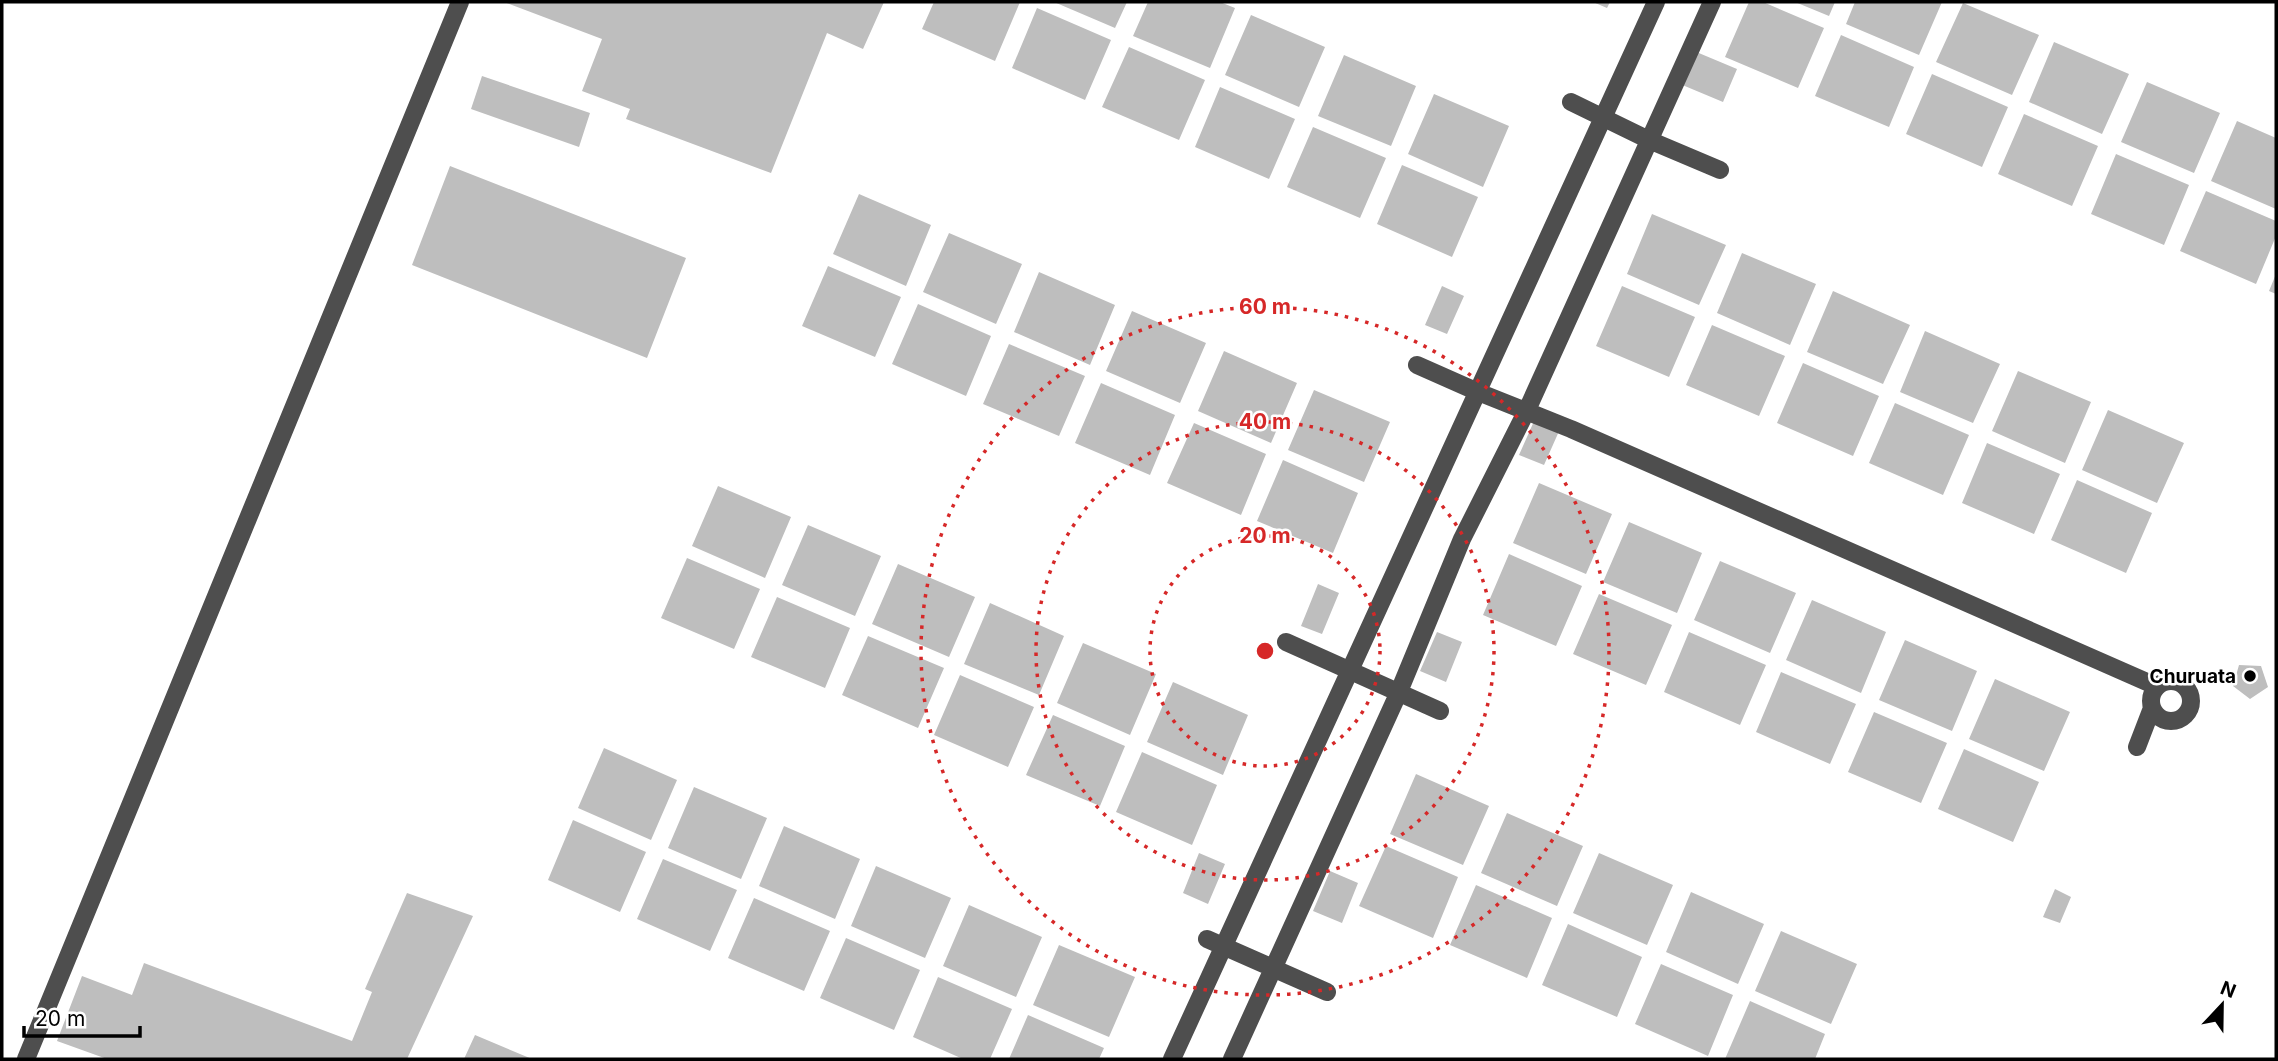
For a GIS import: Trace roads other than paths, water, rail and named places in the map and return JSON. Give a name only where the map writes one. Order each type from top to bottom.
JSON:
[{"type":"street","points":[[26,1059],[460,2]]},
{"type":"street","points":[[1172,1059],[1216,942],[1350,670],[1656,2]]},
{"type":"street","points":[[1232,1059],[1398,694],[1462,539],[1527,410],[1712,2]]},
{"type":"street","points":[[1571,102],[1649,140],[1720,170]]},
{"type":"street","points":[[1417,365],[1527,410],[2156,686]]},
{"type":"street","points":[[1286,642],[1398,694],[1440,710]]},
{"type":"street","points":[[2137,747],[2152,708],[2151,697],[2156,686],[2167,680],[2180,682],[2191,697],[2191,706],[2186,715],[2177,720],[2157,716],[2152,708]]},
{"type":"street","points":[[1216,942],[1327,992]]},
{"type":"place","name":"Churuata","points":[[2250,676]]}]
